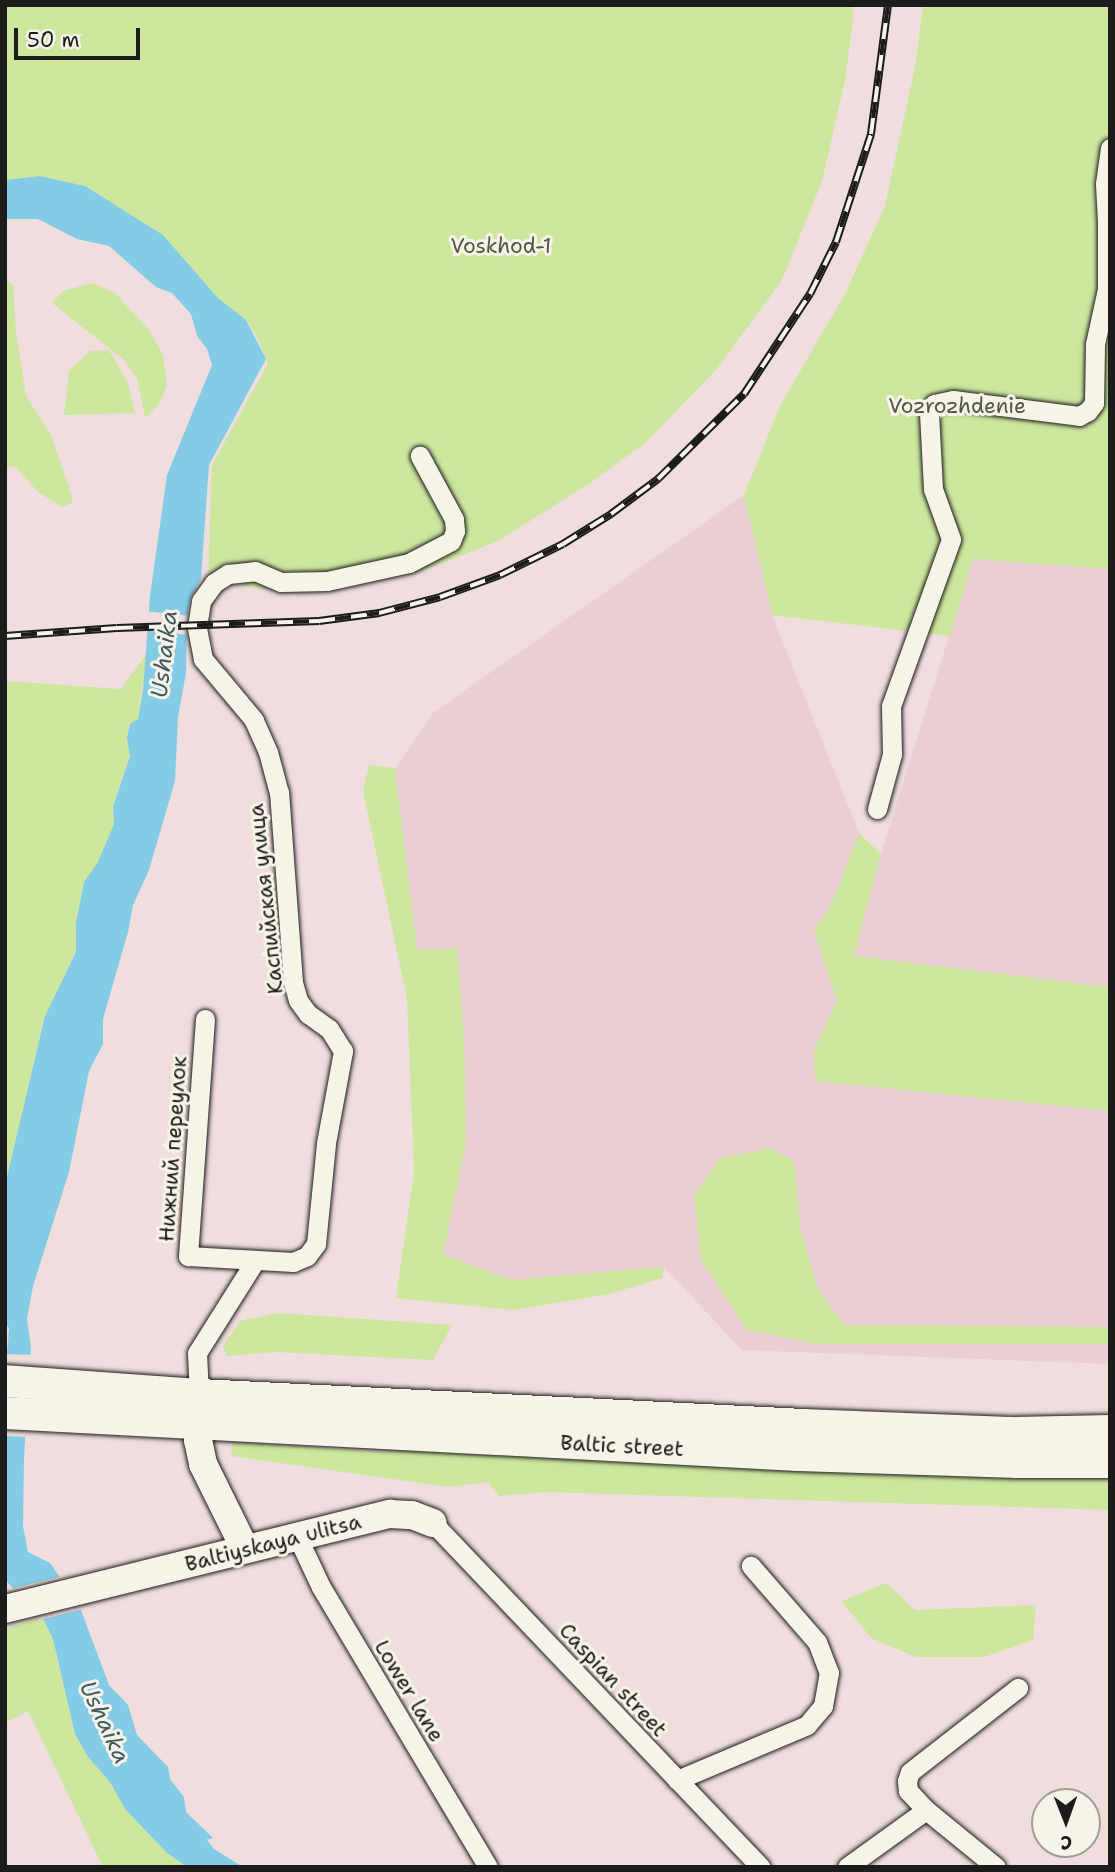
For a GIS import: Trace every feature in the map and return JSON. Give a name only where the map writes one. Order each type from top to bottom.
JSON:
[{"type":"main road","name":"Baltic street","points":[[5,1381],[137,1390],[199,1410],[798,1455],[1015,1462],[1110,1462]]},
{"type":"main road","name":"Baltic street","points":[[5,1413],[135,1421],[199,1410],[1014,1433],[1110,1431]]},
{"type":"street","points":[[877,808],[891,754],[891,706],[951,539],[933,489],[929,412],[934,404],[953,400],[1079,416],[1088,411],[1094,403],[1095,344],[1107,289],[1108,223],[1105,184],[1110,148]]},
{"type":"street","name":"Каспийская улица","points":[[255,1261],[292,1262],[307,1256],[316,1244],[326,1143],[343,1051],[334,1034],[308,1014],[298,1000],[293,982],[279,793],[268,752],[254,720],[203,659],[197,627],[201,601],[214,583],[228,574],[255,571],[281,582],[327,581],[409,563],[452,541],[454,519],[420,456]]},
{"type":"street","name":"Нижний переулок","points":[[205,1019],[188,1256],[255,1261]]},
{"type":"street","points":[[245,1549],[203,1464],[198,1440],[197,1353],[255,1261]]},
{"type":"street","name":"Baltiyskaya ulitsa","points":[[5,1609],[390,1514],[412,1515],[433,1523]]},
{"type":"street","name":"Caspian street","points":[[433,1523],[761,1867]]},
{"type":"street","name":"Lower lane","points":[[297,1536],[321,1587],[488,1867]]},
{"type":"street","points":[[677,1780],[807,1725],[823,1706],[829,1673],[817,1642],[751,1566]]},
{"type":"street","points":[[996,1867],[926,1810],[908,1791],[910,1772],[1018,1688]]},
{"type":"street","points":[[847,1867],[926,1810]]},
{"type":"shaded area","points":[[744,495],[772,615],[859,833],[832,903],[814,930],[837,1001],[814,1050],[815,1081],[1110,1111],[1110,1364],[742,1350],[664,1267],[512,1280],[443,1254],[466,1144],[464,1036],[457,948],[417,950],[395,768],[434,712]]},
{"type":"shaded area","points":[[973,559],[1110,569],[1110,987],[853,956],[881,854]]},
{"type":"green space","name":"Voskhod-1","points":[[5,5],[853,5],[853,19],[845,80],[822,181],[782,280],[716,370],[645,443],[590,483],[498,541],[417,573],[328,587],[264,589],[208,580],[212,465],[268,364],[256,335],[246,320],[218,298],[163,235],[85,186],[40,176],[5,180]]},
{"type":"green space","name":"Vozrozhdenie","points":[[923,5],[1110,5],[1110,569],[973,559],[950,636],[772,615],[744,495],[780,406],[846,292],[885,206],[916,62]]},
{"type":"green space","points":[[5,280],[13,285],[16,333],[26,396],[51,435],[72,496],[72,503],[62,507],[38,492],[15,466],[5,468]]},
{"type":"green space","points":[[92,283],[115,293],[149,330],[163,355],[167,385],[160,403],[145,418],[137,378],[123,359],[52,303],[63,291]]},
{"type":"green space","points":[[109,350],[128,383],[135,413],[64,415],[69,371],[90,351]]},
{"type":"green space","points":[[147,653],[138,719],[130,724],[127,738],[130,755],[113,807],[114,824],[98,862],[84,882],[76,923],[76,952],[45,1016],[5,1185],[5,681],[121,689]]},
{"type":"green space","points":[[369,765],[395,768],[417,950],[457,948],[464,1036],[466,1144],[443,1254],[512,1280],[664,1267],[662,1278],[609,1294],[513,1310],[396,1298],[414,1172],[407,999],[363,791]]},
{"type":"green space","points":[[859,833],[881,854],[854,956],[1110,987],[1110,1111],[815,1081],[814,1050],[837,1001],[814,930],[832,903]]},
{"type":"green space","points":[[770,1148],[794,1161],[801,1229],[817,1287],[844,1325],[1110,1327],[1110,1344],[817,1344],[747,1330],[701,1260],[694,1196],[720,1158]]},
{"type":"green space","points":[[277,1313],[452,1325],[433,1360],[276,1352],[227,1356],[223,1346],[240,1321]]},
{"type":"green space","points":[[233,1442],[379,1452],[466,1446],[1110,1472],[1110,1510],[546,1492],[499,1496],[488,1482],[449,1487],[231,1456]]},
{"type":"green space","points":[[886,1583],[915,1610],[1036,1605],[1033,1640],[984,1657],[916,1657],[871,1638],[842,1601]]},
{"type":"green space","points":[[42,1617],[53,1639],[75,1734],[88,1757],[110,1782],[125,1809],[167,1853],[187,1867],[103,1867],[28,1711],[5,1723],[5,1629]]},
{"type":"water","name":"Ushaika","points":[[40,176],[85,186],[163,235],[218,298],[246,320],[266,359],[209,465],[201,578],[190,600],[187,617],[186,673],[178,717],[175,781],[149,870],[133,905],[103,1019],[103,1044],[89,1071],[69,1172],[33,1286],[27,1319],[31,1348],[24,1457],[23,1526],[28,1552],[50,1563],[79,1605],[109,1685],[128,1705],[137,1735],[168,1767],[170,1779],[184,1797],[186,1812],[213,1838],[207,1840],[214,1849],[243,1867],[187,1867],[167,1853],[125,1809],[110,1782],[88,1757],[75,1734],[53,1639],[42,1617],[5,1580],[5,1381],[9,1328],[5,1324],[5,1185],[45,1016],[76,952],[76,923],[84,882],[98,862],[114,824],[113,807],[130,756],[127,738],[130,724],[138,719],[143,690],[150,596],[167,475],[212,365],[207,349],[197,336],[191,314],[172,293],[156,287],[109,246],[77,239],[38,219],[5,219],[5,180]]},
{"type":"pier","points":[[145,611],[191,616],[189,635],[143,630]]},
{"type":"pier","points":[[5,1354],[34,1355],[28,1437],[5,1436]]},
{"type":"pier","points":[[63,1576],[83,1609],[39,1620],[10,1589]]},
{"type":"railway","points":[[5,636],[117,628],[319,621],[379,613],[440,597],[500,575],[563,544],[611,514],[658,479],[744,394],[810,294],[836,242],[871,134],[888,5]]}]
